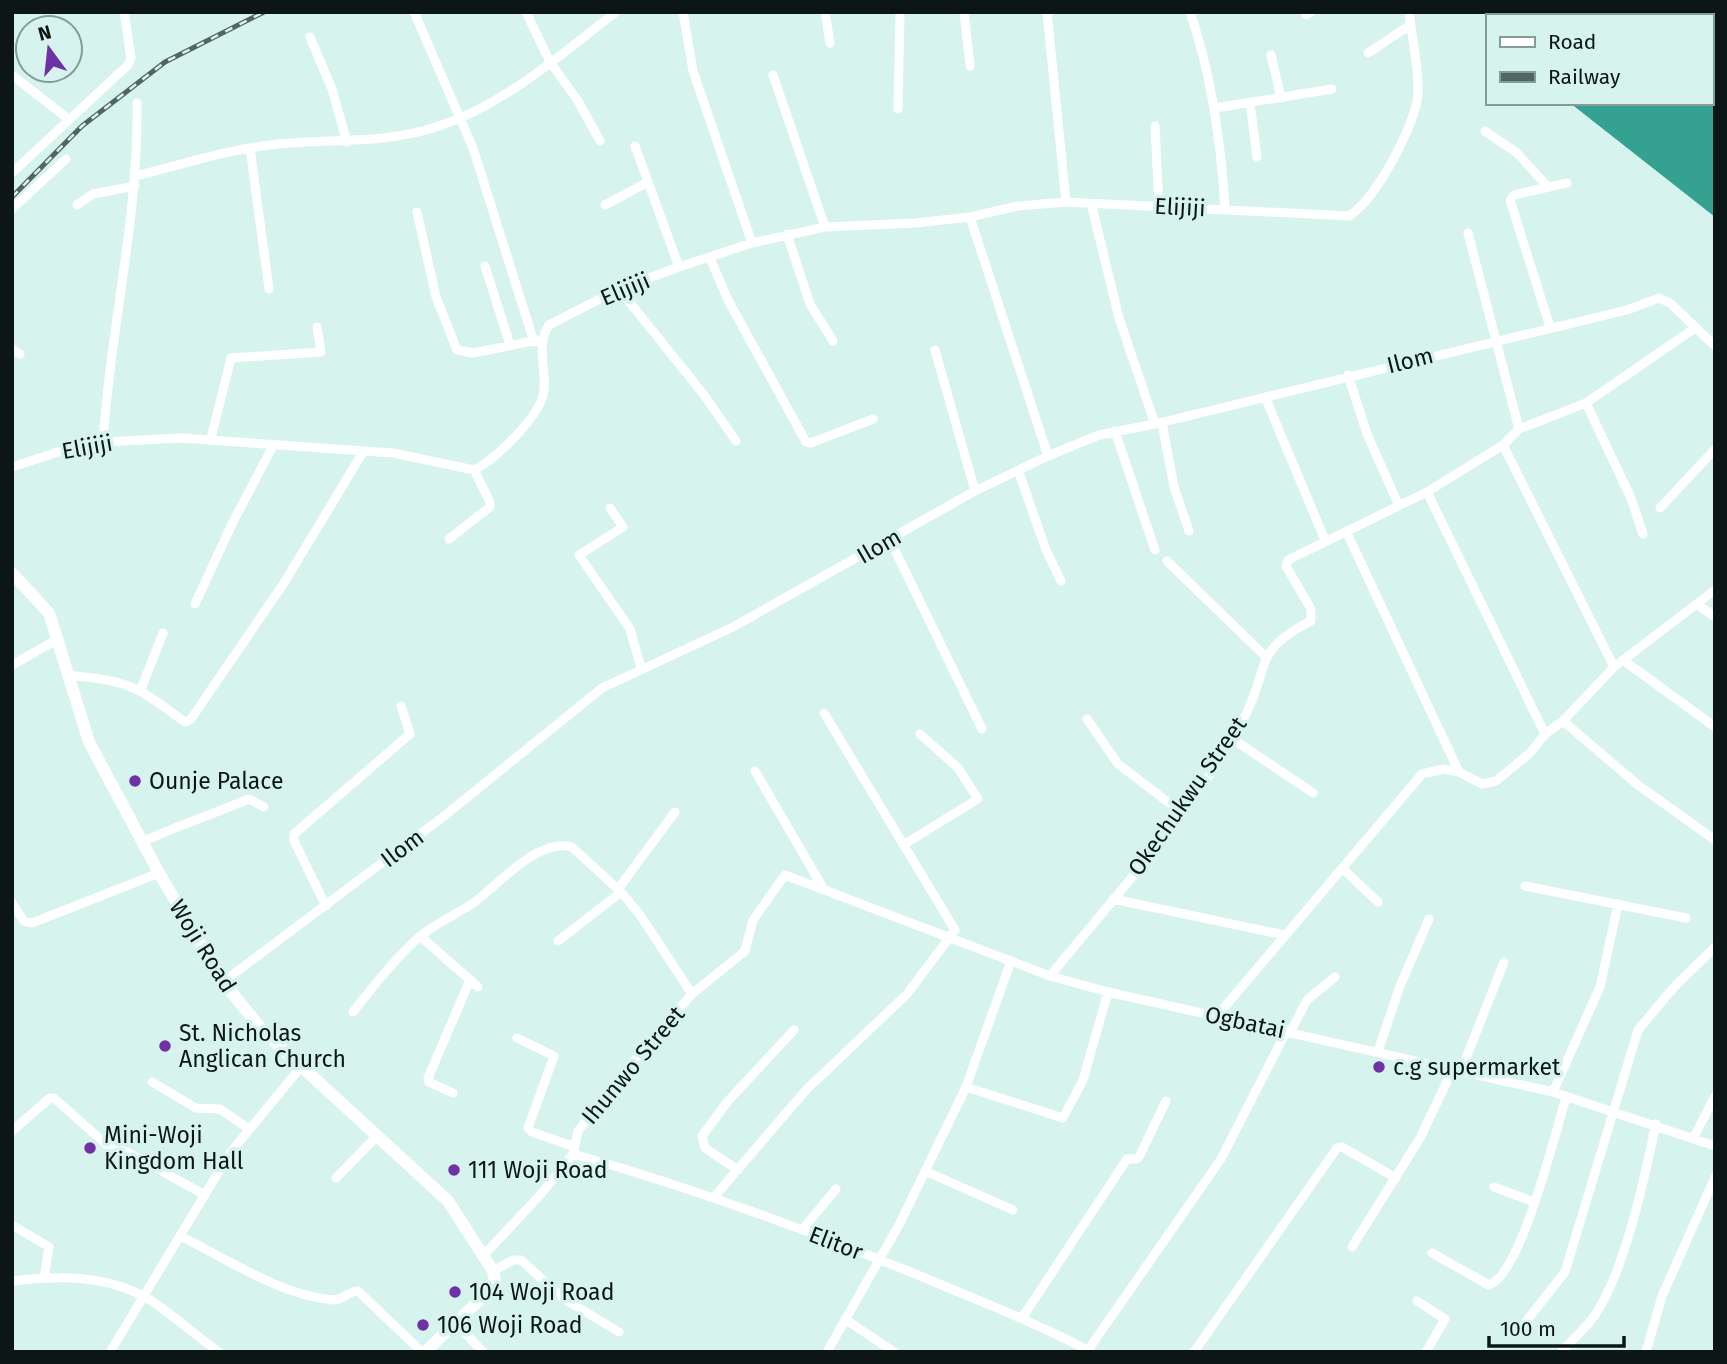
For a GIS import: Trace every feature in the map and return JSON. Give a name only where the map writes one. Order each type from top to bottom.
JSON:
[{"type":"main road","name":"Woji Road","points":[[12,573],[46,608],[89,742],[159,873],[223,982],[253,1020],[301,1067],[379,1135],[448,1201],[493,1271]]},
{"type":"main road","points":[[424,1352],[491,1289],[495,1281],[493,1271]]},
{"type":"street","points":[[12,173],[67,118],[131,62],[124,12]]},
{"type":"street","points":[[414,12],[461,118],[538,340],[544,390],[541,403],[500,453],[474,470],[490,502],[489,510],[449,538]]},
{"type":"street","points":[[526,12],[550,62],[578,101],[600,141]]},
{"type":"street","points":[[76,205],[93,194],[250,148],[347,142],[420,132],[461,118],[519,86],[616,12]]},
{"type":"street","points":[[683,12],[693,71],[752,243]]},
{"type":"street","points":[[825,12],[830,43]]},
{"type":"street","points":[[898,109],[900,12]]},
{"type":"street","points":[[964,12],[970,66]]},
{"type":"street","points":[[1047,12],[1066,202]]},
{"type":"street","points":[[1190,12],[1204,55],[1215,108],[1225,209]]},
{"type":"street","points":[[1368,52],[1410,24],[1409,12]]},
{"type":"street","name":"Elijiji","points":[[538,340],[555,321],[620,289],[752,243],[825,227],[907,224],[971,217],[1018,206],[1066,202],[1349,216],[1362,207],[1376,187],[1414,111],[1418,92],[1410,24]]},
{"type":"street","points":[[310,37],[332,89],[347,142]]},
{"type":"street","points":[[1271,55],[1281,97]]},
{"type":"street","points":[[12,75],[67,118]]},
{"type":"street","points":[[773,75],[825,227]]},
{"type":"street","points":[[1215,108],[1332,89]]},
{"type":"street","points":[[1250,102],[1257,157]]},
{"type":"street","points":[[103,442],[108,368],[136,181],[137,103]]},
{"type":"street","points":[[1155,126],[1159,206]]},
{"type":"street","points":[[1485,131],[1517,153],[1548,187]]},
{"type":"street","points":[[635,146],[679,267]]},
{"type":"street","points":[[250,148],[269,289]]},
{"type":"street","points":[[12,209],[66,159]]},
{"type":"street","points":[[605,205],[648,182]]},
{"type":"street","points":[[1550,327],[1510,200],[1514,195],[1567,183]]},
{"type":"street","points":[[1091,203],[1119,318],[1158,423],[1189,531]]},
{"type":"street","points":[[417,212],[436,297],[457,350],[473,353],[538,340]]},
{"type":"street","points":[[971,217],[1048,456]]},
{"type":"street","points":[[1468,233],[1519,429]]},
{"type":"street","points":[[787,234],[810,304],[833,341]]},
{"type":"street","points":[[710,258],[728,300],[806,442],[811,443],[873,419]]},
{"type":"street","points":[[485,266],[510,345]]},
{"type":"street","points":[[620,289],[711,404],[736,441]]},
{"type":"street","name":"Ilom","points":[[223,982],[443,817],[602,688],[733,627],[975,491],[1048,456],[1115,431],[1158,423],[1496,339],[1627,310],[1653,299],[1664,299],[1695,328]]},
{"type":"street","points":[[211,438],[232,358],[321,352],[317,327]]},
{"type":"street","points":[[1167,561],[1265,656],[1272,646],[1311,621],[1313,615],[1286,563],[1325,540],[1427,492],[1503,445],[1519,429],[1586,403],[1695,328],[1715,346]]},
{"type":"street","points":[[935,350],[975,491]]},
{"type":"street","points":[[1348,375],[1367,434],[1399,506]]},
{"type":"street","points":[[1265,397],[1325,540]]},
{"type":"street","points":[[1586,403],[1630,498],[1643,534]]},
{"type":"street","points":[[1115,431],[1155,550]]},
{"type":"street","name":"Elijiji","points":[[12,467],[67,449],[103,442],[211,438],[274,446],[413,456],[474,470]]},
{"type":"street","points":[[1503,445],[1614,667]]},
{"type":"street","points":[[195,604],[233,522],[274,446]]},
{"type":"street","points":[[1660,509],[1715,449]]},
{"type":"street","points":[[67,675],[118,681],[141,689],[181,720],[186,722],[191,719],[284,583],[363,452]]},
{"type":"street","points":[[1018,470],[1046,550],[1061,581]]},
{"type":"street","points":[[1427,492],[1545,734]]},
{"type":"street","points":[[610,508],[623,527],[579,555],[630,629],[641,668]]},
{"type":"street","points":[[1346,531],[1459,772]]},
{"type":"street","points":[[890,540],[982,729]]},
{"type":"street","points":[[1217,1016],[1422,774],[1434,769],[1459,772],[1482,784],[1496,781],[1530,753],[1545,734],[1563,721],[1614,667],[1715,590]]},
{"type":"street","points":[[1697,604],[1715,617]]},
{"type":"street","points":[[141,689],[163,633]]},
{"type":"street","points":[[12,665],[58,639]]},
{"type":"street","name":"Okechukwu Street","points":[[1050,976],[1181,812],[1233,739],[1253,700],[1265,656]]},
{"type":"street","points":[[1623,660],[1715,727]]},
{"type":"street","points":[[326,906],[294,841],[294,834],[410,734],[401,705]]},
{"type":"street","points":[[714,1197],[806,1090],[907,994],[951,938],[954,926],[824,713]]},
{"type":"street","points":[[1087,719],[1118,764],[1181,812]]},
{"type":"street","points":[[1563,721],[1620,771],[1715,840]]},
{"type":"street","points":[[903,845],[978,799],[958,768],[920,734]]},
{"type":"street","points":[[1233,739],[1313,793]]},
{"type":"street","points":[[755,771],[824,889]]},
{"type":"street","points":[[142,842],[177,825],[211,815],[249,799],[264,807]]},
{"type":"street","points":[[558,941],[620,890],[676,812]]},
{"type":"street","points":[[353,1012],[384,972],[420,936],[474,902],[528,859],[563,845],[572,847],[620,890],[640,915],[692,994]]},
{"type":"street","points":[[1342,868],[1378,902]]},
{"type":"street","points":[[12,903],[24,921],[32,923],[159,873]]},
{"type":"street","name":"Ogbatai","points":[[782,877],[790,875],[1050,976],[1108,992],[1289,1030],[1553,1092],[1610,1114],[1656,1124],[1715,1146]]},
{"type":"street","name":"Ihunwo Street","points":[[484,1255],[541,1194],[572,1150],[578,1131],[692,994],[746,951],[752,920],[782,877]]},
{"type":"street","points":[[1525,886],[1686,918]]},
{"type":"street","points":[[1113,899],[1285,935]]},
{"type":"street","points":[[1553,1092],[1600,987],[1618,904]]},
{"type":"street","points":[[1378,1051],[1400,986],[1429,919]]},
{"type":"street","points":[[420,936],[478,987]]},
{"type":"street","points":[[1517,1333],[1564,1272],[1610,1114],[1639,1030],[1675,986],[1715,947]]},
{"type":"street","points":[[827,1352],[879,1259],[966,1087],[1011,961]]},
{"type":"street","points":[[1352,1247],[1431,1119],[1456,1071],[1504,962]]},
{"type":"street","points":[[1090,1351],[1222,1159],[1307,1000],[1335,977]]},
{"type":"street","points":[[453,1093],[429,1082],[428,1078],[470,980]]},
{"type":"street","points":[[966,1087],[1063,1118],[1083,1080],[1108,992]]},
{"type":"street","points":[[738,1170],[705,1147],[702,1136],[728,1101],[794,1030]]},
{"type":"street","name":"Elitor","points":[[517,1038],[554,1056],[528,1128],[533,1132],[572,1150],[714,1197],[879,1259],[1022,1318],[1090,1351]]},
{"type":"street","points":[[110,1352],[230,1153],[301,1067]]},
{"type":"street","points":[[152,1082],[197,1108],[220,1109],[249,1129]]},
{"type":"street","points":[[1693,1137],[1715,1096]]},
{"type":"street","points":[[12,1131],[50,1098],[54,1098],[107,1145],[127,1152],[205,1195]]},
{"type":"street","points":[[1432,1254],[1493,1284],[1521,1241],[1566,1098]]},
{"type":"street","points":[[1022,1318],[1127,1159],[1137,1159],[1140,1155],[1166,1101]]},
{"type":"street","points":[[1562,1351],[1594,1317],[1613,1279],[1656,1124]]},
{"type":"street","points":[[336,1178],[379,1135]]},
{"type":"street","points":[[1194,1352],[1337,1148],[1342,1147],[1396,1178]]},
{"type":"street","points":[[925,1171],[1013,1210]]},
{"type":"street","points":[[1646,1352],[1662,1296],[1715,1177]]},
{"type":"street","points":[[1494,1187],[1534,1202]]},
{"type":"street","points":[[802,1230],[836,1189]]},
{"type":"street","points":[[12,1225],[49,1247],[44,1278]]},
{"type":"street","points":[[180,1236],[232,1262],[262,1281],[313,1298],[334,1300],[358,1291],[424,1352]]},
{"type":"street","points":[[493,1271],[513,1260],[521,1261],[564,1299],[618,1332]]},
{"type":"street","points":[[12,1281],[44,1278],[91,1279],[144,1297],[219,1352]]},
{"type":"street","points":[[1418,1301],[1445,1319],[1426,1352]]},
{"type":"street","points":[[845,1319],[894,1352]]},
{"type":"street","points":[[456,1323],[483,1352]]},
{"type":"shaded area","points":[[1510,12],[1701,14],[1510,14]]},
{"type":"shaded area","points":[[1713,38],[1715,217],[1573,105],[1713,105]]},
{"type":"railway","points":[[12,197],[82,126],[165,62],[264,12]]},
{"type":"place","name":"Ounje Palace","points":[[135,781]]},
{"type":"place","name":"St. Nicholas Anglican Church","points":[[165,1046]]},
{"type":"place","name":"c.g supermarket","points":[[1379,1067]]},
{"type":"place","name":"Mini-Woji Kingdom Hall","points":[[90,1148]]},
{"type":"place","name":"111 Woji Road","points":[[454,1170]]},
{"type":"place","name":"104 Woji Road","points":[[455,1292]]},
{"type":"place","name":"106 Woji Road","points":[[423,1325]]}]
